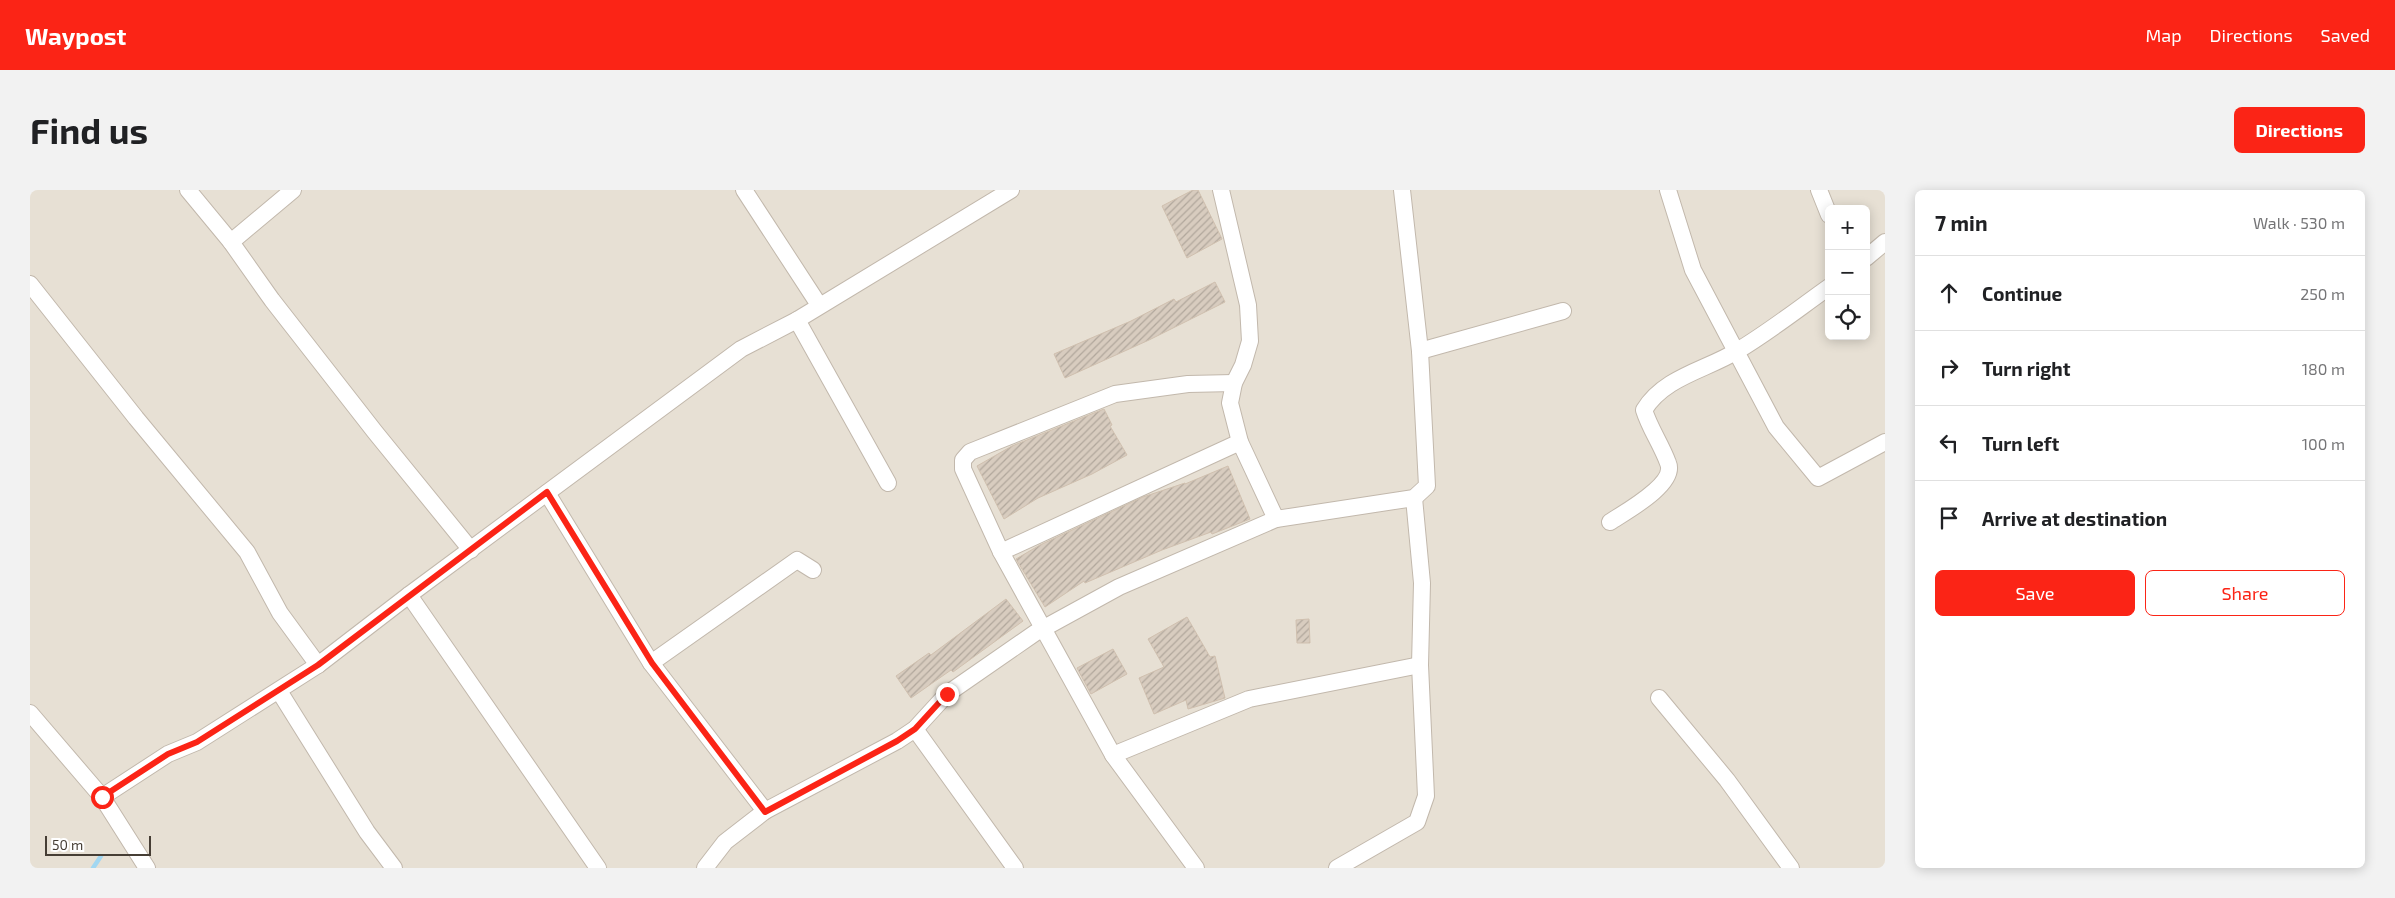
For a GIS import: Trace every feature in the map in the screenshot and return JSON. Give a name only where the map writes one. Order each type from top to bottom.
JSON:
[{"type":"street","points":[[188,190],[231,242],[272,300],[369,424],[471,550]]},
{"type":"street","points":[[231,242],[293,190]]},
{"type":"street","points":[[744,190],[819,305]]},
{"type":"street","points":[[97,792],[168,754],[197,742],[279,691],[318,665],[547,492],[741,350],[796,320],[1011,190]]},
{"type":"street","points":[[1221,190],[1248,305],[1250,341],[1243,365],[1234,383],[1230,403],[1240,442],[1276,518]]},
{"type":"street","points":[[705,868],[725,842],[765,812],[915,729],[947,694],[1044,627],[1119,587],[1276,518],[1414,498],[1428,486],[1420,351],[1402,190]]},
{"type":"street","points":[[1668,190],[1693,270],[1776,427],[1818,478],[1885,442]]},
{"type":"street","points":[[1819,190],[1825,205]]},
{"type":"street","points":[[1870,255],[1885,242]]},
{"type":"street","points":[[30,284],[136,418],[247,552],[280,613],[318,665]]},
{"type":"street","points":[[1610,522],[1655,492],[1668,476],[1670,465],[1648,424],[1644,410],[1652,397],[1666,386],[1737,351],[1825,291]]},
{"type":"street","points":[[1420,351],[1563,311]]},
{"type":"street","points":[[796,320],[888,483]]},
{"type":"street","points":[[1196,868],[1113,755],[1001,552],[963,469],[963,460],[970,452],[1115,394],[1188,384],[1234,383]]},
{"type":"street","points":[[1001,552],[1240,442]]},
{"type":"street","points":[[547,492],[652,663],[765,812]]},
{"type":"street","points":[[1337,868],[1417,822],[1426,796],[1420,665],[1422,583],[1414,498]]},
{"type":"street","points":[[652,663],[796,560],[813,570]]},
{"type":"street","points":[[409,595],[598,868]]},
{"type":"street","points":[[1113,755],[1249,699],[1420,665]]},
{"type":"street","points":[[279,691],[367,832],[394,868]]},
{"type":"street","points":[[1659,698],[1727,780],[1791,868]]},
{"type":"street","points":[[30,714],[97,792],[147,868]]},
{"type":"street","points":[[915,729],[1015,868]]},
{"type":"shaded area","points":[[30,190],[1885,190],[1885,868],[30,868]]},
{"type":"building","points":[[1193,190],[1198,190],[1222,239],[1187,258],[1162,206]]},
{"type":"building","points":[[1215,282],[1225,302],[1149,340],[1065,378],[1054,354],[1131,321],[1174,299],[1176,302]]},
{"type":"building","points":[[1104,409],[1112,425],[1110,426],[1127,455],[1092,474],[1038,498],[1004,519],[977,466],[1012,446]]},
{"type":"building","points":[[1228,466],[1250,519],[1212,534],[1211,532],[1162,550],[1085,583],[1084,581],[1045,607],[1016,559],[1040,545],[1143,497],[1185,484]]},
{"type":"building","points":[[1006,599],[1023,621],[953,672],[951,670],[911,698],[896,676],[929,653],[931,655]]},
{"type":"building","points":[[1187,617],[1210,657],[1215,656],[1225,698],[1188,709],[1186,700],[1154,714],[1139,678],[1164,667],[1148,639]]},
{"type":"building","points":[[1309,619],[1310,643],[1297,643],[1296,620]]},
{"type":"building","points":[[1113,649],[1127,674],[1091,694],[1077,668]]},
{"type":"waterway","points":[[93,868],[101,856]]},
{"type":"route","points":[[102,797],[168,754],[197,742],[318,665],[547,492],[652,663],[765,812],[897,741],[915,729],[947,694]]}]
